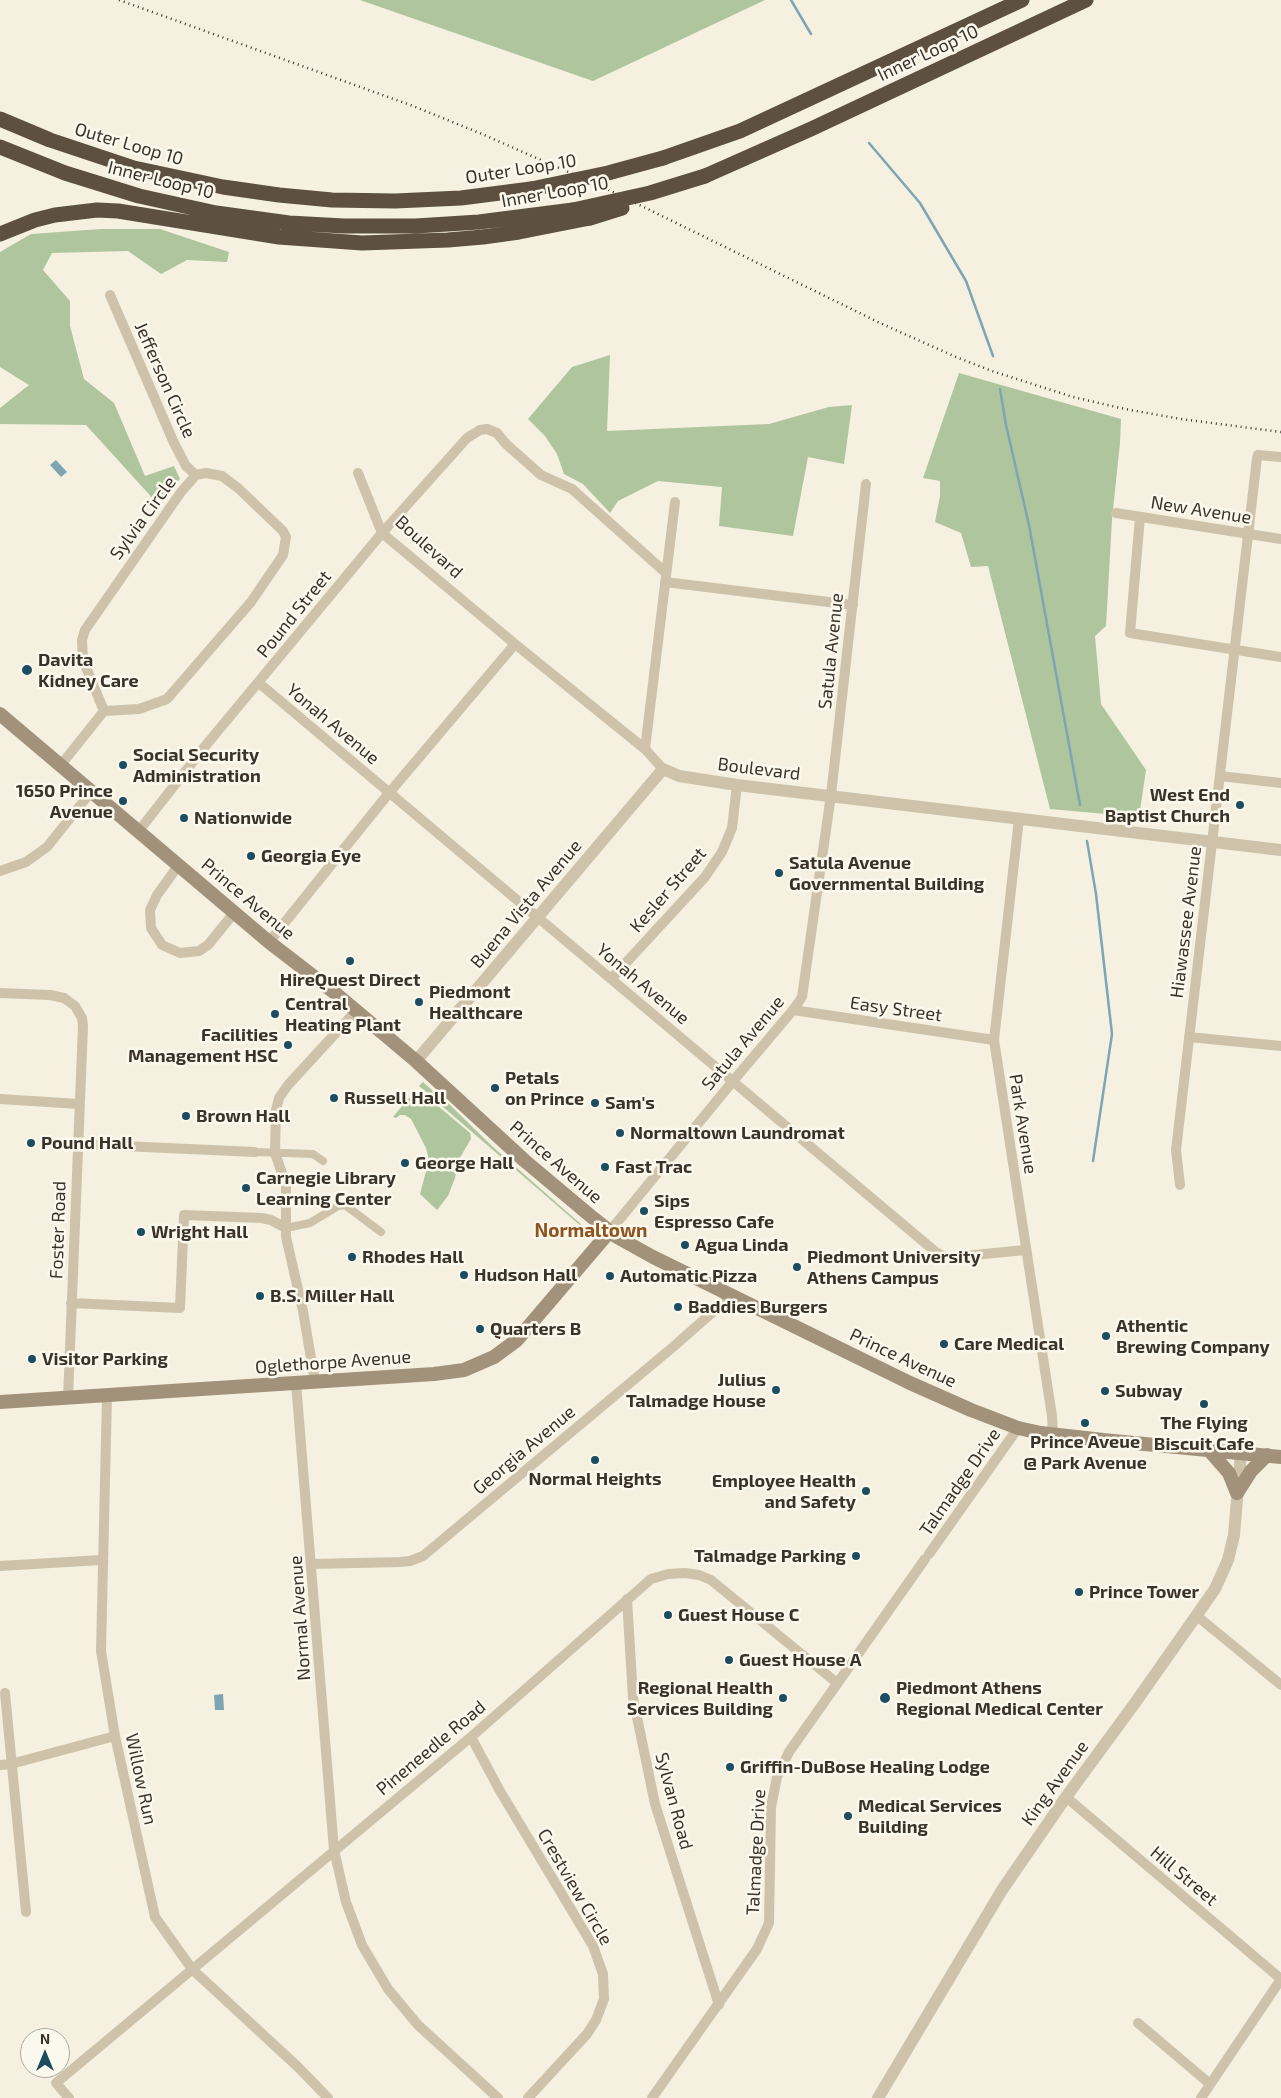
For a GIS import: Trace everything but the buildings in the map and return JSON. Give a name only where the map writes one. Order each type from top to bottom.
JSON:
[{"type":"highway","name":"Outer Loop 10","points":[[0,119],[57,143],[134,168],[203,183],[279,195],[332,200],[395,201],[460,198],[531,189],[589,178],[663,158],[740,131],[1022,0]]},
{"type":"highway","name":"Inner Loop 10","points":[[0,147],[65,173],[139,196],[216,213],[289,222],[352,226],[416,226],[478,222],[573,210],[650,193],[706,176],[802,134],[1086,0]]},
{"type":"highway","points":[[0,234],[35,220],[55,215],[97,210],[118,211],[279,237],[362,243],[448,240],[519,232],[590,218],[650,200],[706,176]]},
{"type":"main road","name":"Prince Avenue","points":[[0,714],[269,942],[416,1061],[525,1161],[610,1231],[653,1257],[917,1386],[1018,1428],[1053,1434],[1281,1457]]},
{"type":"main road","name":"Oglethorpe Avenue","points":[[0,1402],[448,1373],[482,1364],[506,1350],[517,1340],[610,1231]]},
{"type":"main road","points":[[1208,1449],[1229,1473],[1237,1494]]},
{"type":"main road","points":[[1237,1494],[1252,1471],[1267,1455]]},
{"type":"street","name":"Jefferson Circle","points":[[110,295],[174,442],[186,466],[196,475]]},
{"type":"street","name":"Pound Street","points":[[138,832],[382,533],[467,438],[480,430],[487,429],[497,433],[506,444],[541,475],[572,489],[665,578]]},
{"type":"street","name":"Hiawassee Avenue","points":[[1180,1185],[1176,1150],[1258,455],[1281,457]]},
{"type":"street","name":"Sylvia Circle","points":[[206,473],[222,476],[238,488],[283,530],[286,537],[283,555],[251,602],[166,699],[139,709],[104,711],[83,660],[82,640],[85,630],[159,520],[196,475],[206,473]]},
{"type":"street","name":"Boulevard","points":[[358,473],[382,533],[515,644],[645,748],[663,770],[679,776],[738,784],[1281,850]]},
{"type":"street","name":"Satula Avenue","points":[[610,1231],[802,997],[832,795],[866,484]]},
{"type":"street","points":[[645,748],[674,502]]},
{"type":"street","name":"New Avenue","points":[[1116,513],[1281,539]]},
{"type":"street","points":[[1140,517],[1130,634],[1281,657]]},
{"type":"street","points":[[665,578],[853,605]]},
{"type":"street","points":[[269,942],[389,793],[515,644]]},
{"type":"street","name":"Yonah Avenue","points":[[259,683],[937,1253],[945,1257],[954,1257],[1025,1250]]},
{"type":"street","points":[[60,766],[104,711]]},
{"type":"street","name":"Buena Vista Avenue","points":[[416,1061],[663,770]]},
{"type":"street","points":[[1220,776],[1281,783]]},
{"type":"street","name":"Kesler Street","points":[[611,979],[705,877],[722,852],[732,828],[738,784]]},
{"type":"street","points":[[0,871],[26,862],[47,847],[91,792]]},
{"type":"street","name":"Park Avenue","points":[[1019,819],[994,1040],[1052,1416],[1053,1434]]},
{"type":"street","points":[[178,866],[157,895],[150,910],[151,928],[162,945],[180,953],[199,951],[208,945],[234,912]]},
{"type":"street","name":"Foster Road","points":[[0,993],[64,998],[75,1006],[82,1018],[82,1064],[68,1398]]},
{"type":"street","name":"Easy Street","points":[[793,1010],[994,1040]]},
{"type":"street","points":[[315,1382],[303,1311],[286,1237],[286,1185],[276,1153],[276,1110],[279,1098],[288,1084],[356,1011]]},
{"type":"street","points":[[1189,1037],[1281,1046]]},
{"type":"street","points":[[0,1099],[79,1104]]},
{"type":"street","points":[[78,1144],[313,1154],[323,1161]]},
{"type":"street","points":[[71,1304],[180,1308],[184,1216],[262,1218],[271,1220],[286,1228],[310,1222],[338,1206],[345,1205],[381,1232]]},
{"type":"street","name":"Georgia Avenue","points":[[312,1564],[400,1562],[410,1561],[423,1556],[660,1358],[731,1296]]},
{"type":"street","name":"Normal Avenue","points":[[296,1383],[334,1850],[346,1902],[362,1945],[388,1989],[418,2025],[498,2098]]},
{"type":"street","name":"Willow Run","points":[[107,1396],[101,1651],[115,1736],[156,1917],[192,1969],[298,2067],[328,2098]]},
{"type":"street","name":"Talmadge Drive","points":[[652,2098],[757,1949],[768,1923],[771,1807],[777,1777],[789,1752],[1018,1428]]},
{"type":"street","name":"King Avenue","points":[[878,2098],[1002,1890],[1215,1589],[1228,1560],[1234,1535],[1241,1453]]},
{"type":"street","points":[[0,1566],[102,1560]]},
{"type":"street","name":"Pineneedle Road","points":[[69,2098],[56,2083],[471,1737],[652,1579],[668,1574],[692,1574],[712,1580],[837,1683]]},
{"type":"street","name":"Sylvan Road","points":[[627,1599],[633,1698],[655,1804],[718,2005]]},
{"type":"street","points":[[1197,1616],[1281,1685]]},
{"type":"street","points":[[4,1694],[26,1912]]},
{"type":"street","points":[[0,1765],[11,1764],[115,1736]]},
{"type":"street","name":"Crestview Circle","points":[[471,1737],[592,1946],[603,1974],[604,1999],[596,2020],[587,2034],[528,2098]]},
{"type":"street","name":"Hill Street","points":[[1066,1797],[1281,1979]]},
{"type":"street","points":[[1201,2098],[1281,1979]]},
{"type":"street","points":[[1138,2023],[1210,2084]]},
{"type":"green space","points":[[360,0],[765,0],[593,81]]},
{"type":"green space","points":[[101,229],[160,229],[229,252],[227,262],[187,260],[161,274],[128,251],[52,253],[43,270],[70,301],[70,326],[84,379],[114,403],[145,476],[174,466],[180,479],[156,502],[86,425],[0,424],[0,408],[29,385],[0,367],[0,252],[31,234]]},
{"type":"green space","points":[[610,355],[607,431],[769,424],[829,407],[852,405],[844,464],[808,457],[793,536],[719,526],[722,487],[658,481],[618,501],[610,513],[583,484],[564,474],[557,454],[545,436],[528,419],[572,367]]},
{"type":"green space","points":[[959,373],[1121,419],[1112,519],[1106,626],[1095,636],[1101,704],[1146,770],[1139,817],[1050,809],[988,566],[971,567],[961,533],[935,522],[940,496],[940,481],[923,478]]},
{"type":"green space","points":[[423,1082],[442,1099],[438,1102],[419,1086]]},
{"type":"green space","points":[[419,1090],[470,1133],[471,1139],[458,1161],[455,1178],[448,1196],[437,1210],[420,1194],[429,1160],[426,1148],[411,1119],[405,1115],[393,1117],[408,1099]]},
{"type":"green space","points":[[447,1102],[493,1147],[583,1226],[442,1106]]},
{"type":"water","points":[[56,460],[67,472],[61,477],[50,465]]},
{"type":"water","points":[[223,1694],[224,1710],[215,1710],[214,1695]]},
{"type":"waterway","points":[[791,0],[811,34]]},
{"type":"waterway","points":[[869,143],[920,203],[966,281],[993,356]]},
{"type":"waterway","points":[[1000,389],[1006,425],[1029,525],[1080,805]]},
{"type":"waterway","points":[[1087,841],[1096,894],[1112,1034],[1093,1161]]},
{"type":"railway","points":[[119,0],[413,106],[482,134],[609,190],[880,323],[992,371],[1073,397],[1125,409],[1181,419],[1281,432]]},
{"type":"place","name":"Davita Kidney Care","points":[[27,670]]},
{"type":"place","name":"Social Security Administration","points":[[123,765]]},
{"type":"place","name":"1650 Prince Avenue","points":[[123,801]]},
{"type":"place","name":"West End Baptist Church","points":[[1240,805]]},
{"type":"place","name":"Nationwide","points":[[184,818]]},
{"type":"place","name":"Georgia Eye","points":[[251,856]]},
{"type":"place","name":"Satula Avenue Governmental Building","points":[[779,873]]},
{"type":"place","name":"HireQuest Direct","points":[[350,961]]},
{"type":"place","name":"Piedmont Healthcare","points":[[419,1002]]},
{"type":"place","name":"Central Heating Plant","points":[[275,1014]]},
{"type":"place","name":"Facilities Management HSC","points":[[288,1045]]},
{"type":"place","name":"Petals on Prince","points":[[495,1088]]},
{"type":"place","name":"Russell Hall","points":[[334,1098]]},
{"type":"place","name":"Sam's","points":[[595,1103]]},
{"type":"place","name":"Brown Hall","points":[[186,1116]]},
{"type":"place","name":"Normaltown Laundromat","points":[[620,1133]]},
{"type":"place","name":"Pound Hall","points":[[31,1143]]},
{"type":"place","name":"George Hall","points":[[405,1163]]},
{"type":"place","name":"Fast Trac","points":[[605,1167]]},
{"type":"place","name":"Carnegie Library Learning Center","points":[[246,1188]]},
{"type":"place","name":"Sips Espresso Cafe","points":[[644,1211]]},
{"type":"place","name":"Wright Hall","points":[[141,1232]]},
{"type":"place","name":"Agua Linda","points":[[685,1245]]},
{"type":"place","name":"Rhodes Hall","points":[[352,1257]]},
{"type":"place","name":"Piedmont University Athens Campus","points":[[797,1267]]},
{"type":"place","name":"Hudson Hall","points":[[464,1275]]},
{"type":"place","name":"Automatic Pizza","points":[[610,1276]]},
{"type":"place","name":"B.S. Miller Hall","points":[[260,1296]]},
{"type":"place","name":"Baddies Burgers","points":[[678,1307]]},
{"type":"place","name":"Quarters B","points":[[480,1329]]},
{"type":"place","name":"Athentic Brewing Company","points":[[1106,1336]]},
{"type":"place","name":"Care Medical","points":[[944,1344]]},
{"type":"place","name":"Visitor Parking","points":[[32,1359]]},
{"type":"place","name":"Julius Talmadge House","points":[[776,1390]]},
{"type":"place","name":"Subway","points":[[1105,1391]]},
{"type":"place","name":"The Flying Biscuit Cafe","points":[[1204,1404]]},
{"type":"place","name":"Prince Aveue @ Park Avenue","points":[[1085,1423]]},
{"type":"place","name":"Normal Heights","points":[[595,1460]]},
{"type":"place","name":"Employee Health and Safety","points":[[866,1491]]},
{"type":"place","name":"Talmadge Parking","points":[[856,1556]]},
{"type":"place","name":"Prince Tower","points":[[1079,1592]]},
{"type":"place","name":"Guest House C","points":[[668,1615]]},
{"type":"place","name":"Guest House A","points":[[729,1660]]},
{"type":"place","name":"Regional Health Services Building","points":[[783,1698]]},
{"type":"place","name":"Piedmont Athens Regional Medical Center","points":[[885,1698]]},
{"type":"place","name":"Griffin-DuBose Healing Lodge","points":[[730,1767]]},
{"type":"place","name":"Medical Services Building","points":[[848,1816]]},
{"type":"district","name":"Normaltown","points":[[591,1231]]}]
